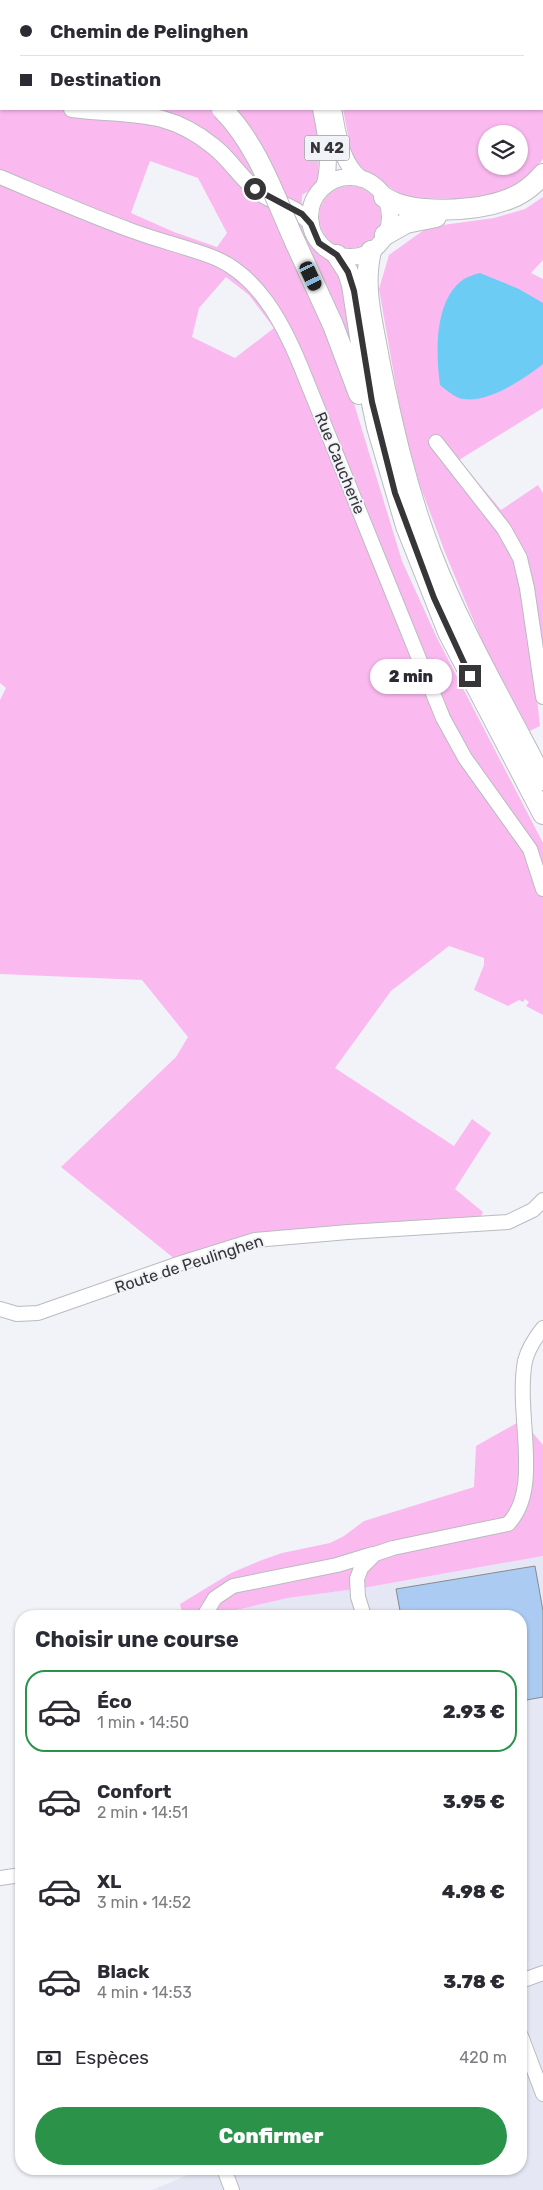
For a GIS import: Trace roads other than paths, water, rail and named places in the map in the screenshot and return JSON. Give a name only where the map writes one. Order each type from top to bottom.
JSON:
[{"type":"highway","points":[[223,110],[244,135],[254,153],[344,352],[384,456],[406,526],[434,598],[461,659],[514,741],[543,780]]},
{"type":"highway","points":[[384,197],[400,205],[422,208],[480,206],[503,201],[517,195],[534,184],[543,174]]},
{"type":"highway","points":[[385,235],[400,225],[417,220],[485,213],[507,208],[528,199],[543,187]]},
{"type":"highway","points":[[371,251],[368,278],[372,323],[396,440],[415,507],[443,581],[514,741],[543,814]]},
{"type":"highway","points":[[337,255],[348,272],[352,285],[365,370],[384,456]]},
{"type":"highway","points":[[514,741],[543,774]]},
{"type":"highway","points":[[514,741],[543,828]]},
{"type":"main road","points":[[87,110],[146,114],[184,126],[215,147],[255,189],[280,202],[298,211],[311,224],[319,243],[337,255],[354,257],[371,251],[385,235],[389,214],[384,197],[374,186],[361,179],[341,179],[300,201],[280,202]]},
{"type":"main road","name":"N 42","points":[[321,110],[327,146],[327,175],[321,191]]},
{"type":"main road","name":"N 42","points":[[333,110],[346,160],[352,171],[361,179]]},
{"type":"main road","points":[[311,224],[311,208],[321,191]]},
{"type":"street","name":"Rue Caucherie","points":[[0,177],[131,231],[222,261],[254,287],[275,313],[302,367],[443,718],[465,758],[530,849],[543,889]]},
{"type":"street","points":[[436,442],[504,529],[520,558],[541,667],[543,696]]},
{"type":"street","name":"Route de Peulinghen","points":[[0,1309],[22,1315],[38,1313],[175,1265],[255,1240],[348,1232],[502,1223],[523,1216],[543,1200]]},
{"type":"street","points":[[540,1466],[524,1371],[527,1354],[543,1328]]},
{"type":"street","points":[[526,1390],[530,1366],[543,1344]]},
{"type":"street","points":[[208,1610],[216,1598],[233,1586],[333,1566],[379,1552],[508,1524],[530,1507],[538,1491]]},
{"type":"street","points":[[357,1590],[357,1579],[361,1568],[379,1552]]},
{"type":"street","points":[[333,1566],[347,1572],[353,1580],[362,1610]]},
{"type":"street","points":[[0,1878],[15,1876]]},
{"type":"street","points":[[527,1979],[543,1973]]},
{"type":"street","points":[[527,2052],[543,2094]]},
{"type":"street","points":[[226,2175],[232,2190]]},
{"type":"water","points":[[480,273],[519,289],[543,303],[543,364],[526,377],[492,395],[469,399],[459,398],[440,385],[438,346],[441,317],[445,304],[459,283],[469,276]]}]
